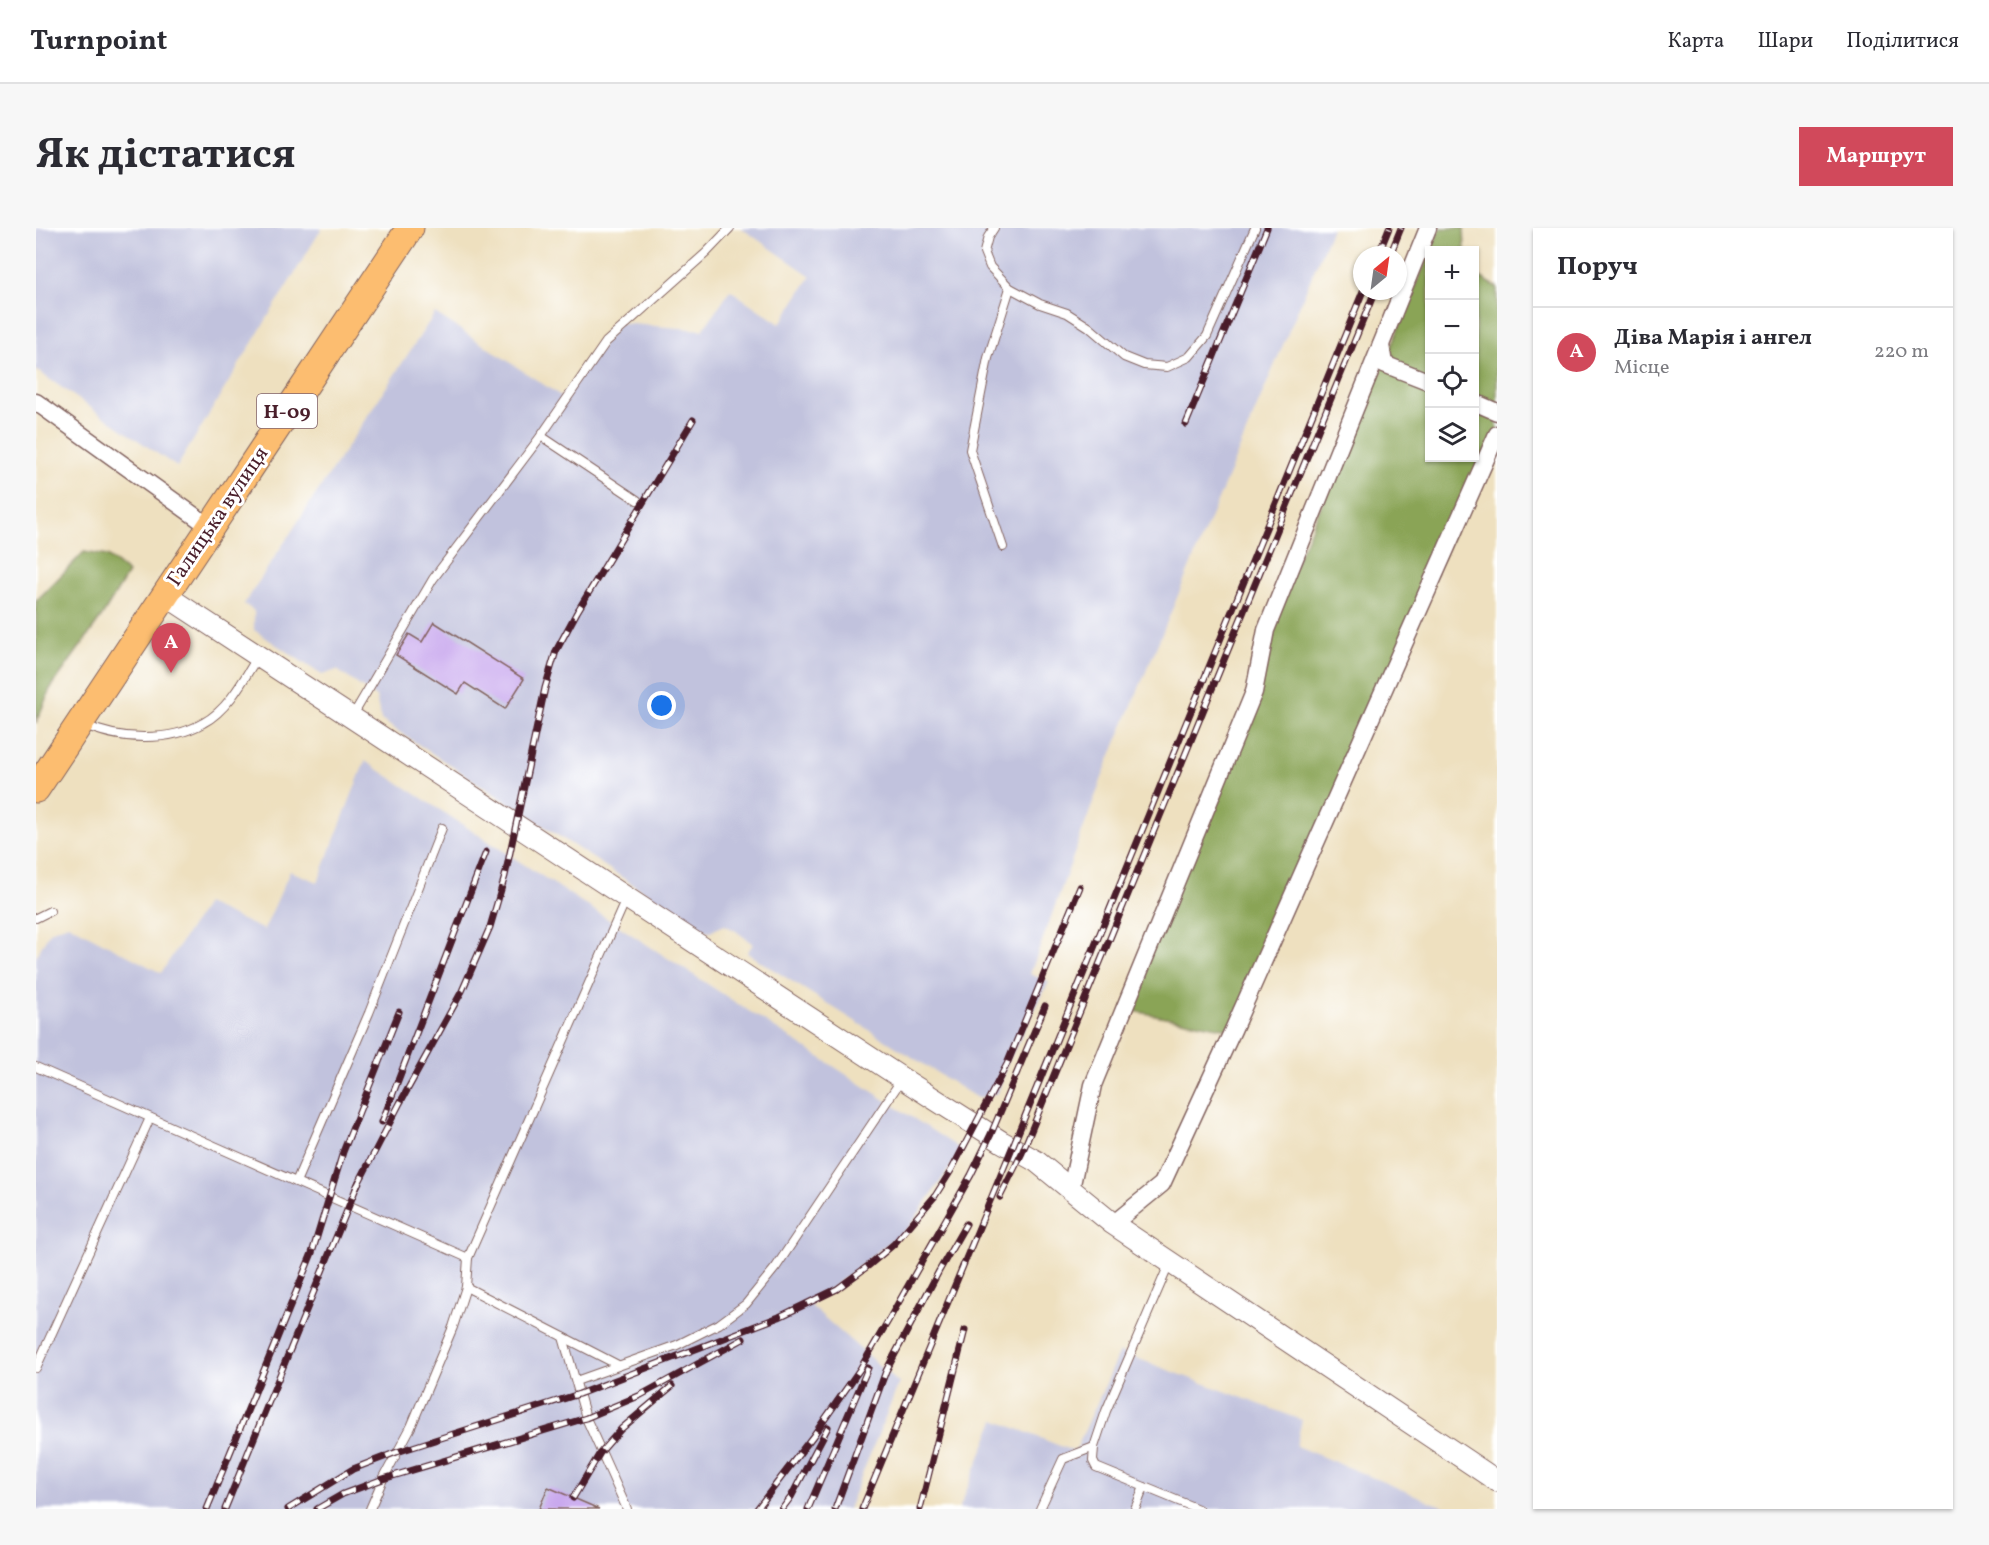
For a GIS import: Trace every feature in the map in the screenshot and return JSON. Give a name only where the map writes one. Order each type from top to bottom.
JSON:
[{"type":"main road","name":"Галицька вулиця","points":[[165,595],[410,228]]},
{"type":"main road","name":"Н-09","points":[[36,789],[165,595]]},
{"type":"street","points":[[1071,1189],[1093,1085],[1254,692],[1266,630],[1428,228]]},
{"type":"street","points":[[1380,345],[1383,364],[1425,380]]},
{"type":"street","points":[[36,402],[210,527]]},
{"type":"street","points":[[1479,404],[1497,412]]},
{"type":"street","points":[[1113,1224],[1162,1184],[1233,1030],[1497,434]]},
{"type":"street","points":[[165,595],[903,1079],[1036,1161],[1113,1224],[1497,1481]]},
{"type":"lane","points":[[352,717],[433,579],[541,436],[606,342],[706,254],[730,228]]},
{"type":"lane","points":[[994,228],[988,237],[984,252],[990,267],[1010,288],[1040,304],[1067,313],[1089,327],[1124,357],[1144,365],[1167,367],[1189,357],[1207,336],[1256,228]]},
{"type":"lane","points":[[1003,547],[970,450],[988,358],[1010,288]]},
{"type":"lane","points":[[541,436],[637,500]]},
{"type":"lane","points":[[80,723],[113,734],[152,736],[180,732],[203,723],[229,701],[258,656]]},
{"type":"lane","points":[[296,1182],[369,1013],[442,828]]},
{"type":"lane","points":[[370,1509],[411,1426],[453,1327],[466,1287],[468,1258],[626,898]]},
{"type":"lane","points":[[36,918],[50,911]]},
{"type":"lane","points":[[36,1067],[468,1258]]},
{"type":"lane","points":[[576,1381],[687,1339],[719,1324],[746,1304],[776,1267],[903,1079]]},
{"type":"lane","points":[[36,1368],[150,1118]]},
{"type":"lane","points":[[1170,1262],[1106,1411],[1094,1447],[1093,1461],[1096,1467],[1198,1509]]},
{"type":"lane","points":[[466,1287],[618,1365]]},
{"type":"lane","points":[[562,1337],[590,1426],[627,1509]]},
{"type":"lane","points":[[1040,1509],[1063,1459],[1094,1447]]},
{"type":"lane","points":[[1135,1509],[1144,1487]]},
{"type":"shaded area","points":[[36,228],[322,228],[177,467],[36,370]]},
{"type":"shaded area","points":[[741,228],[1332,228],[1106,767],[1030,974],[1049,982],[1007,1064],[998,1093],[977,1098],[747,953],[753,944],[736,931],[725,925],[708,932],[692,923],[381,720],[376,697],[337,670],[322,675],[254,630],[254,611],[244,604],[435,313],[564,398],[619,323],[703,330],[730,290],[780,324],[811,276]]},
{"type":"shaded area","points":[[365,761],[962,1150],[909,1227],[810,1305],[899,1383],[848,1509],[36,1509],[36,957],[50,931],[68,924],[161,973],[206,904],[264,930],[290,871],[318,882]]},
{"type":"shaded area","points":[[1120,1352],[1302,1420],[1296,1446],[1449,1509],[959,1509],[995,1420],[1075,1452]]},
{"type":"green space","points":[[1440,228],[1464,228],[1465,246],[1433,246]]},
{"type":"green space","points":[[1425,264],[1425,462],[1479,462],[1479,276],[1497,287],[1497,434],[1233,1030],[1123,1009],[1254,692],[1266,630],[1384,364]]},
{"type":"green space","points":[[84,552],[107,556],[128,573],[102,616],[50,689],[36,723],[36,601]]},
{"type":"building","points":[[434,622],[524,679],[505,709],[465,683],[458,694],[396,655],[409,634],[422,642]]},
{"type":"building","points":[[548,1487],[599,1509],[539,1509]]},
{"type":"railway","points":[[1186,424],[1267,228]]},
{"type":"railway","points":[[1382,246],[1389,228]]},
{"type":"railway","points":[[1394,246],[1401,228]]},
{"type":"railway","points":[[862,1509],[1359,300]]},
{"type":"railway","points":[[1000,1197],[1022,1153],[1371,300]]},
{"type":"railway","points":[[356,1188],[462,991],[490,927],[505,876],[545,688],[556,651],[577,612],[693,420]]},
{"type":"railway","points":[[382,1122],[486,852]]},
{"type":"railway","points":[[288,1509],[353,1469],[397,1452],[579,1394],[779,1317],[837,1289],[868,1266],[894,1244],[935,1196],[952,1169],[1007,1064],[1080,887]]},
{"type":"railway","points":[[757,1509],[813,1436],[860,1369],[888,1321],[971,1175],[991,1134],[1045,1006]]},
{"type":"railway","points":[[207,1509],[312,1253],[343,1152],[399,1012]]},
{"type":"railway","points":[[225,1509],[359,1181]]},
{"type":"railway","points":[[835,1509],[886,1371],[966,1224]]},
{"type":"railway","points":[[920,1509],[965,1330]]},
{"type":"railway","points":[[317,1509],[343,1494],[383,1479],[586,1418],[641,1395],[743,1339]]},
{"type":"railway","points":[[808,1509],[868,1368]]},
{"type":"railway","points":[[573,1498],[600,1453],[621,1429],[672,1386]]},
{"type":"railway","points":[[782,1509],[791,1497],[828,1427]]},
{"type":"place","name":"Діва Марія і ангел","points":[[171,673]]}]
